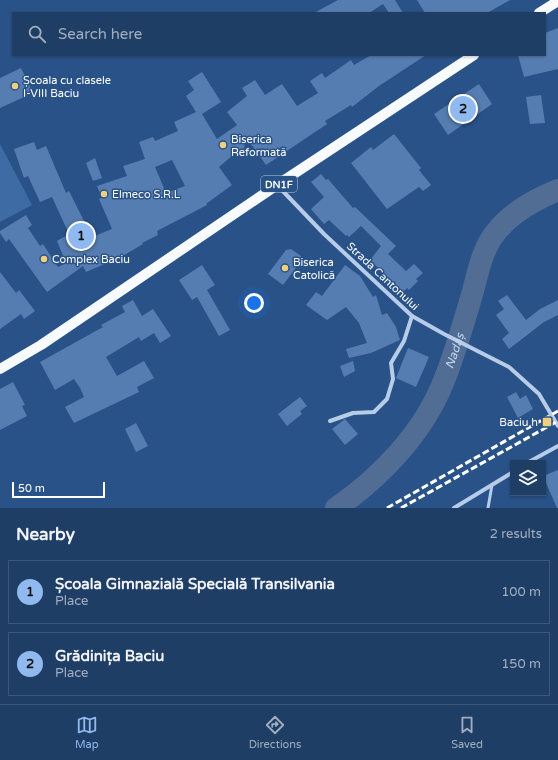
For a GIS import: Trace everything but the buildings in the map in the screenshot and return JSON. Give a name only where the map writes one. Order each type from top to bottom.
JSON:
[{"type":"main road","points":[[541,12],[558,1]]},
{"type":"main road","name":"DN1F","points":[[0,369],[42,345],[277,185],[472,56]]},
{"type":"street","name":"Strada Cantonului","points":[[277,185],[324,234],[412,316],[509,367],[540,394],[558,426]]},
{"type":"street","points":[[330,421],[353,413],[374,412],[387,399],[392,379],[391,363],[404,341],[412,316]]},
{"type":"street","points":[[532,460],[558,446]]},
{"type":"street","points":[[454,508],[510,474]]},
{"type":"lane","points":[[488,508],[492,485]]},
{"type":"shaded area","points":[[0,144],[32,205],[0,222]]},
{"type":"waterway","name":"Nadăș","points":[[336,508],[368,483],[384,468],[412,437],[424,419],[443,383],[463,326],[482,260],[491,238],[509,218],[532,202],[558,190]]},
{"type":"railway","points":[[387,508],[558,411]]},
{"type":"railway","points":[[401,508],[558,421]]},
{"type":"place","name":"Școala cu clasele I-VIII Baciu","points":[[15,86]]},
{"type":"place","name":"Grădinița Baciu","points":[[463,109]]},
{"type":"place","name":"Biserica Reformată","points":[[223,145]]},
{"type":"place","name":"Elmeco S.R.L","points":[[104,194]]},
{"type":"place","name":"Școala Gimnazială Specială Transilvania","points":[[81,236]]},
{"type":"place","name":"Complex Baciu","points":[[44,259]]},
{"type":"place","name":"Biserica Catolică","points":[[285,268]]},
{"type":"place","name":"Baciu h","points":[[547,422]]}]
